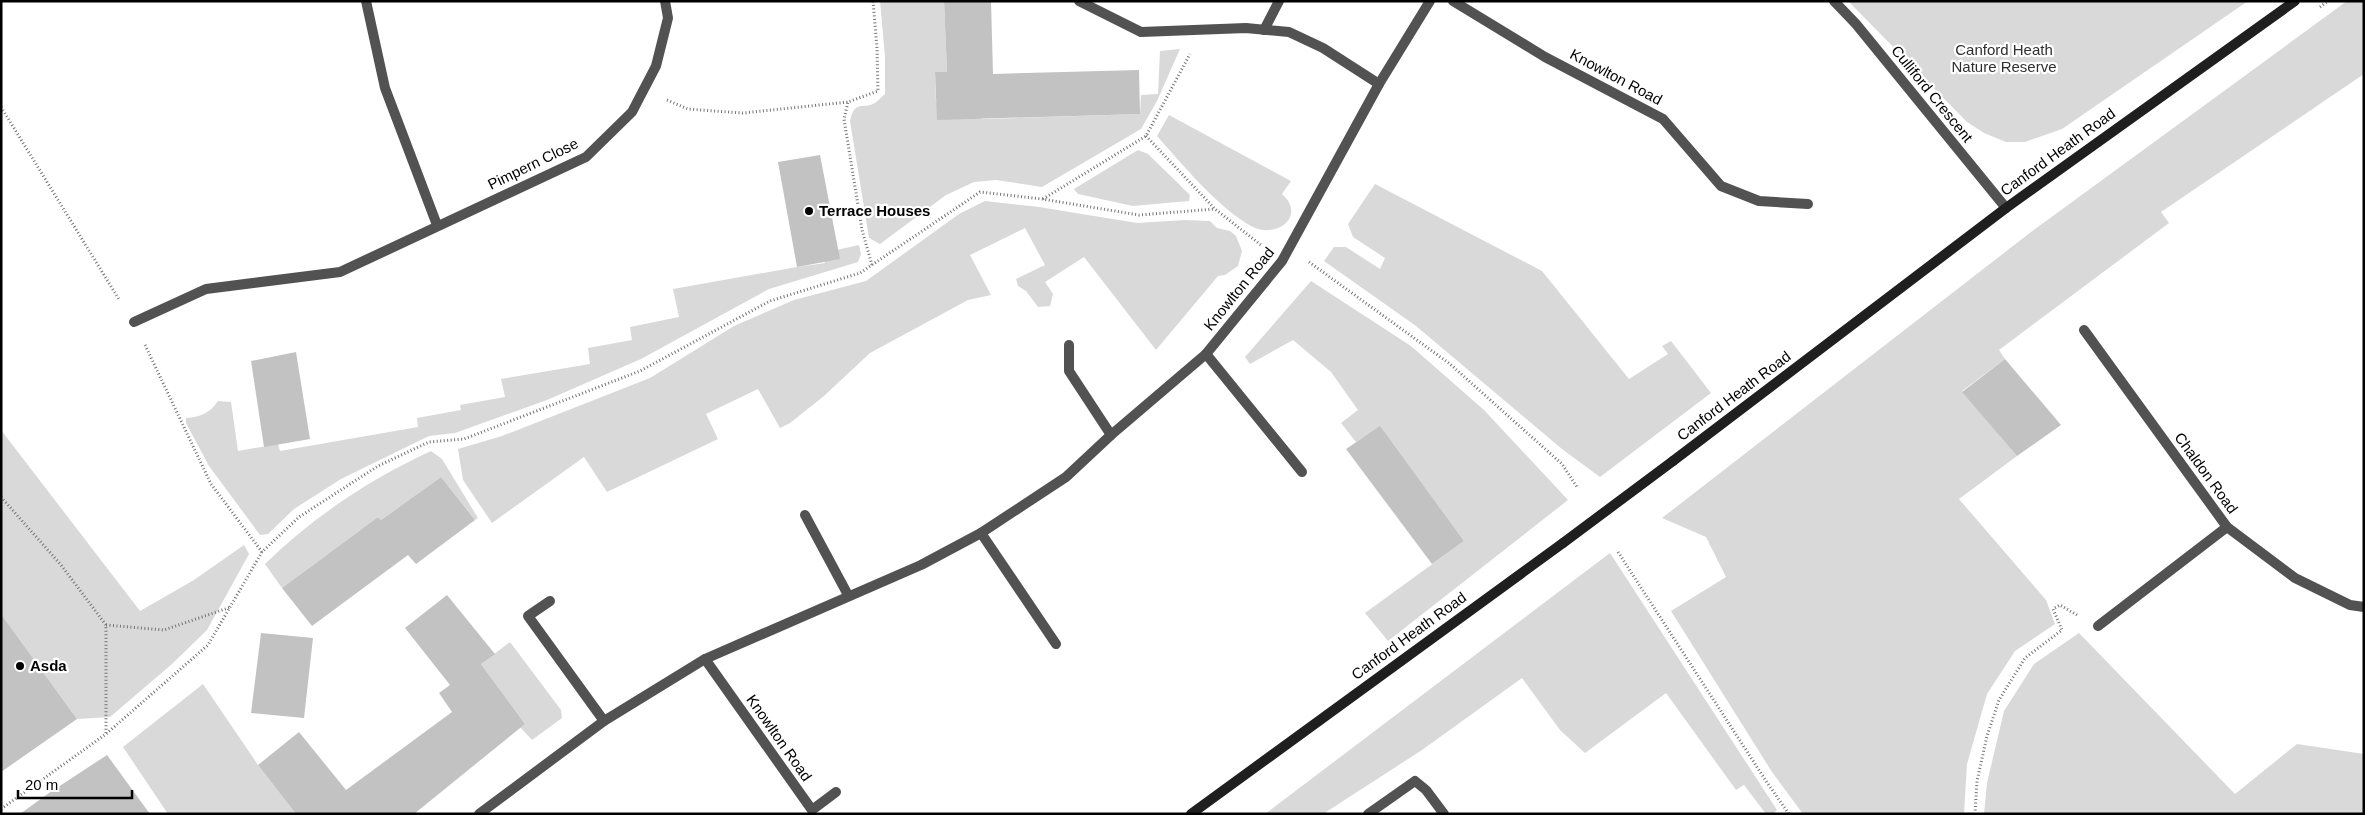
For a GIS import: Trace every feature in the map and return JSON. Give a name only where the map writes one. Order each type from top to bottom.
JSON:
[{"type":"main road","name":"Canford Heath Road","points":[[1191,814],[1563,543],[2006,208],[2295,1]]},
{"type":"street","points":[[366,1],[385,88],[436,225]]},
{"type":"street","name":"Pimpern Close","points":[[134,322],[206,289],[340,272],[436,225],[586,157],[632,112],[644,90],[656,66],[668,18],[665,1]]},
{"type":"street","points":[[1079,1],[1141,32],[1246,28],[1289,32],[1323,48],[1379,84]]},
{"type":"street","points":[[1264,30],[1279,1]]},
{"type":"street","name":"Knowlton Road","points":[[479,814],[604,721],[705,659],[920,565],[981,533],[1066,477],[1111,435],[1206,354],[1282,262],[1379,84],[1430,1]]},
{"type":"street","name":"Knowlton Road","points":[[1453,1],[1545,57],[1663,119],[1721,186],[1759,201],[1808,204]]},
{"type":"street","name":"Culliford Crescent","points":[[1834,1],[1856,24],[2006,208]]},
{"type":"street","name":"Chaldon Road","points":[[2084,330],[2227,527],[2295,578],[2350,606],[2364,607]]},
{"type":"street","points":[[1069,345],[1069,371],[1111,435]]},
{"type":"street","name":"Knowlton Road","points":[[1206,354],[1302,472]]},
{"type":"street","points":[[805,515],[848,595]]},
{"type":"street","points":[[2098,626],[2227,527]]},
{"type":"street","points":[[981,533],[1056,644]]},
{"type":"street","points":[[550,601],[528,616],[604,721]]},
{"type":"street","name":"Knowlton Road","points":[[705,659],[812,810],[836,792]]},
{"type":"street","points":[[1368,814],[1415,781],[1426,790],[1444,814]]},
{"type":"path","points":[[644,90],[688,109],[743,113],[848,102],[878,91],[873,1]]},
{"type":"path","points":[[1042,199],[1146,136],[1204,30]]},
{"type":"path","points":[[848,102],[844,119],[862,230],[872,265]]},
{"type":"path","points":[[1146,136],[1215,209],[1282,262]]},
{"type":"path","points":[[1,809],[106,734],[208,645],[262,552],[299,517],[378,466],[429,442],[464,439],[640,371],[770,301],[860,273],[980,192],[1042,199],[1139,214],[1215,209]]},
{"type":"path","points":[[1290,249],[1450,364],[1562,464],[1577,487]]},
{"type":"path","points":[[1,497],[61,565],[106,624],[106,734]]},
{"type":"path","points":[[1618,552],[1789,814]]},
{"type":"path","points":[[1975,814],[1977,781],[1987,736],[1999,700],[2025,658],[2062,630],[2053,609],[2060,605],[2098,626]]},
{"type":"path","points":[[106,624],[164,630],[231,607]]},
{"type":"green space","points":[[880,1],[944,1],[947,72],[935,72],[936,102],[983,119],[1140,114],[1141,95],[1158,94],[1160,51],[1180,49],[1157,101],[1141,129],[1042,187],[996,180],[974,182],[946,195],[880,244],[869,238],[850,121],[857,107],[875,103],[885,94],[885,57]]},
{"type":"green space","name":"Canford Heath Nature Reserve","points":[[1848,1],[2248,1],[2062,129],[2025,142],[2006,142],[1984,133],[1967,122]]},
{"type":"green space","points":[[2347,1],[2364,1],[2364,74],[2161,212],[2169,223],[1999,350],[2005,359],[1962,391],[2017,456],[1959,499],[2046,600],[2055,624],[2015,651],[1987,694],[1967,764],[1964,814],[1803,814],[1772,772],[1671,611],[1726,577],[1706,537],[1662,518],[2031,232]]},
{"type":"green space","points":[[1169,115],[1291,181],[1282,194],[1289,202],[1291,210],[1290,217],[1286,223],[1272,230],[1253,227],[1228,210],[1215,198],[1157,136]]},
{"type":"green space","points":[[1138,150],[1148,154],[1190,195],[1189,201],[1133,206],[1078,194],[1074,189]]},
{"type":"green space","points":[[1375,184],[1542,271],[1629,379],[1668,354],[1662,346],[1671,341],[1711,393],[1600,477],[1562,449],[1416,326],[1324,261],[1334,247],[1346,247],[1380,269],[1385,258],[1353,237],[1348,224]]},
{"type":"green space","points":[[985,201],[1039,207],[1137,223],[1185,220],[1210,221],[1217,228],[1230,231],[1236,236],[1242,251],[1238,266],[1225,275],[1218,276],[1156,350],[1084,257],[1045,282],[1053,294],[1050,306],[1038,307],[1026,291],[1018,286],[1016,279],[1045,265],[1025,228],[970,255],[991,295],[968,300],[870,353],[824,396],[790,423],[780,428],[758,389],[706,414],[718,439],[607,492],[584,457],[492,523],[463,480],[458,449],[502,436],[650,378],[734,326],[794,300],[866,281],[959,214]]},
{"type":"green space","points":[[859,245],[861,254],[858,262],[769,289],[641,359],[547,400],[455,433],[429,436],[341,479],[294,509],[268,534],[260,535],[209,466],[186,423],[186,418],[204,414],[218,401],[231,402],[238,451],[278,444],[280,451],[418,427],[417,418],[461,410],[460,405],[505,397],[501,379],[590,364],[588,348],[632,340],[630,327],[679,317],[673,289],[825,263],[823,253]]},
{"type":"green space","points":[[1311,281],[1411,346],[1484,410],[1568,500],[1388,641],[1365,613],[1464,541],[1380,427],[1356,442],[1341,423],[1358,410],[1331,372],[1293,340],[1250,364],[1245,357]]},
{"type":"green space","points":[[1,430],[140,611],[194,580],[244,545],[249,554],[207,630],[172,664],[110,717],[77,719],[1,614]]},
{"type":"green space","points":[[431,451],[442,459],[478,518],[475,520],[441,477],[381,520],[378,517],[282,588],[265,564],[283,547],[343,500],[386,474]]},
{"type":"green space","points":[[1610,553],[1777,810],[1773,814],[1766,814],[1744,785],[1736,790],[1666,693],[1585,753],[1560,730],[1522,678],[1422,750],[1323,814],[1265,814]]},
{"type":"green space","points":[[2079,633],[2235,794],[2297,744],[2364,754],[2364,814],[1984,814],[1987,783],[2004,711],[2034,664]]},
{"type":"green space","points":[[510,642],[561,710],[562,718],[532,740],[520,727],[525,724],[481,664]]},
{"type":"green space","points":[[203,684],[258,765],[296,814],[168,814],[123,747]]},
{"type":"building","points":[[944,1],[991,1],[993,74],[1139,70],[1140,114],[937,120],[935,72],[947,72]]},
{"type":"building","name":"Terrace Houses","points":[[820,155],[840,259],[797,267],[778,162]]},
{"type":"building","points":[[296,352],[310,439],[264,447],[251,361]]},
{"type":"building","points":[[2005,359],[2061,425],[2017,456],[1962,392]]},
{"type":"building","points":[[1380,426],[1464,541],[1432,564],[1346,449]]},
{"type":"building","points":[[441,477],[475,520],[416,564],[408,555],[312,626],[282,588],[378,517],[381,520]]},
{"type":"building","points":[[447,595],[495,654],[481,664],[525,724],[414,814],[296,814],[258,765],[299,732],[346,790],[452,712],[439,693],[450,685],[405,628]]},
{"type":"building","name":"Asda","points":[[1,614],[77,719],[1,772]]},
{"type":"building","points":[[261,633],[313,638],[304,718],[251,713]]},
{"type":"building","points":[[107,755],[150,814],[20,814],[49,793]]},
{"type":"place","name":"Terrace Houses","points":[[809,211]]},
{"type":"place","name":"Asda","points":[[20,666]]}]
